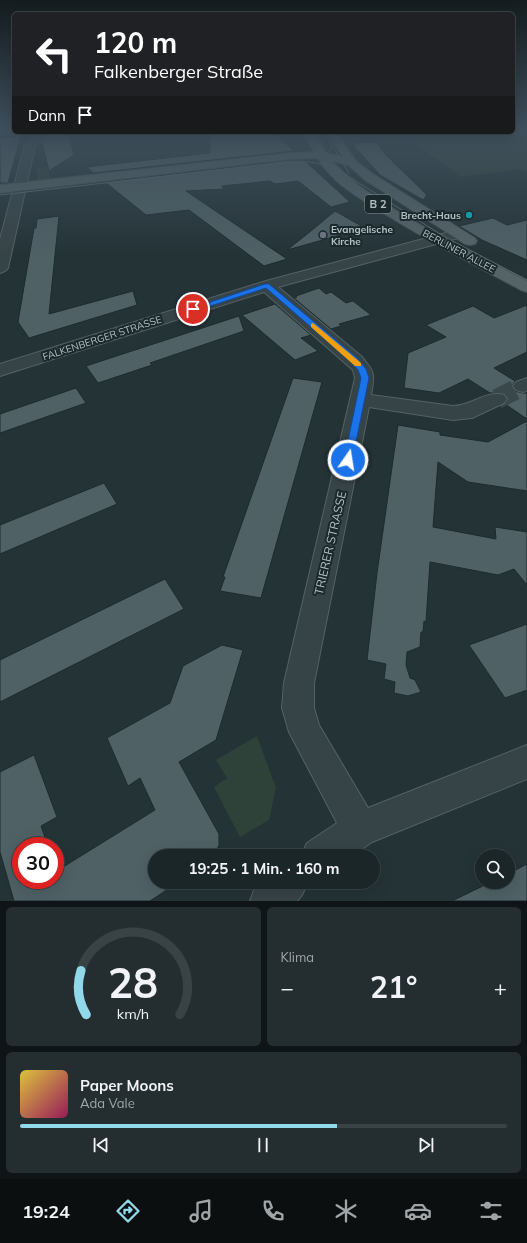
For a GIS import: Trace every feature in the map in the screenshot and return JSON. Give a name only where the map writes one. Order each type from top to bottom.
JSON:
[{"type":"main road","points":[[0,189],[19,191],[225,171]]},
{"type":"main road","name":"BERLINER ALLEE","points":[[340,171],[342,180],[354,189],[437,239],[527,287]]},
{"type":"main road","name":"BERLINER ALLEE","points":[[359,171],[457,234],[515,265]]},
{"type":"main road","points":[[0,198],[19,191]]},
{"type":"street","points":[[0,268],[24,171]]},
{"type":"street","name":"FALKENBERGER STRASSE","points":[[3,363],[267,286],[457,234]]},
{"type":"street","name":"TRIERER STRASSE","points":[[267,286],[354,360],[362,369],[365,378],[362,400],[299,683],[298,708],[305,732],[360,829]]},
{"type":"street","points":[[362,400],[453,413],[465,413],[497,398]]},
{"type":"street","points":[[330,849],[360,829],[527,762]]},
{"type":"street","points":[[270,901],[282,889]]},
{"type":"green space","points":[[38,171],[49,171],[50,179],[37,180]]},
{"type":"green space","points":[[453,171],[505,171],[461,177]]},
{"type":"green space","points":[[257,736],[276,788],[269,820],[240,837],[214,787],[227,778],[216,760]]},
{"type":"building","points":[[0,171],[11,171],[8,183],[0,183]]},
{"type":"building","points":[[91,171],[112,171],[94,173]]},
{"type":"building","points":[[198,171],[316,171],[350,202],[331,207],[298,181],[275,184],[270,181],[222,186],[224,189],[186,191],[287,259],[264,266],[189,210],[146,215],[105,182]]},
{"type":"building","points":[[376,171],[402,171],[427,195],[423,200],[380,175]]},
{"type":"building","points":[[335,211],[365,228],[287,250],[311,231]]},
{"type":"building","points":[[59,216],[49,314],[133,291],[137,305],[29,338],[18,322],[34,228],[36,228],[37,219]]},
{"type":"building","points":[[493,218],[507,225],[527,220],[527,260],[482,240],[459,226]]},
{"type":"building","points":[[319,288],[326,294],[331,292],[346,303],[353,301],[371,315],[339,324],[341,326],[331,329],[294,298]]},
{"type":"building","points":[[275,304],[311,335],[301,338],[318,351],[295,360],[242,315]]},
{"type":"building","points":[[527,305],[527,352],[494,368],[515,381],[512,386],[515,391],[527,393],[527,419],[505,404],[508,399],[505,394],[490,393],[468,379],[439,393],[404,388],[408,353],[446,337],[426,325],[473,306],[494,318]]},
{"type":"building","points":[[239,316],[244,331],[150,363],[152,365],[98,383],[86,366]]},
{"type":"building","points":[[293,378],[322,382],[261,598],[220,591],[225,577],[223,577]]},
{"type":"building","points":[[76,388],[86,403],[0,433],[0,414]]},
{"type":"building","points":[[527,421],[527,491],[468,482],[438,462],[433,527],[496,539],[495,527],[527,532],[527,585],[514,569],[498,575],[430,562],[426,622],[424,621],[423,632],[421,632],[420,647],[407,652],[406,665],[410,678],[415,680],[421,692],[408,696],[394,693],[395,682],[384,679],[386,664],[367,660],[377,573],[398,425],[440,432],[440,435],[488,442]]},
{"type":"building","points":[[104,483],[117,504],[0,554],[0,525]]},
{"type":"building","points":[[165,579],[184,609],[0,702],[0,660]]},
{"type":"building","points":[[527,624],[527,690],[505,698],[469,645]]},
{"type":"building","points":[[222,645],[243,650],[216,740],[179,762],[219,834],[219,845],[217,849],[148,849],[148,889],[168,889],[150,901],[14,901],[0,852],[0,772],[34,755],[57,817],[41,826],[45,837],[12,837],[12,889],[64,889],[64,866],[155,810],[140,778],[128,786],[107,738],[170,703],[183,666]]},
{"type":"building","points":[[527,864],[527,901],[452,901],[477,889],[515,889],[515,870]]},
{"type":"tunnel","points":[[497,399],[523,386]]},
{"type":"tram line","points":[[0,195],[209,171]]},
{"type":"tram line","points":[[340,171],[445,237],[527,280]]},
{"type":"slow traffic","points":[[313,325],[358,365]]},
{"type":"place","name":"Brecht-Haus","points":[[469,215]]},
{"type":"place","name":"Evangelische Kirche","points":[[323,235]]},
{"type":"route","points":[[193,309],[267,286],[354,360],[362,369],[365,378],[362,400],[348,460]]}]
